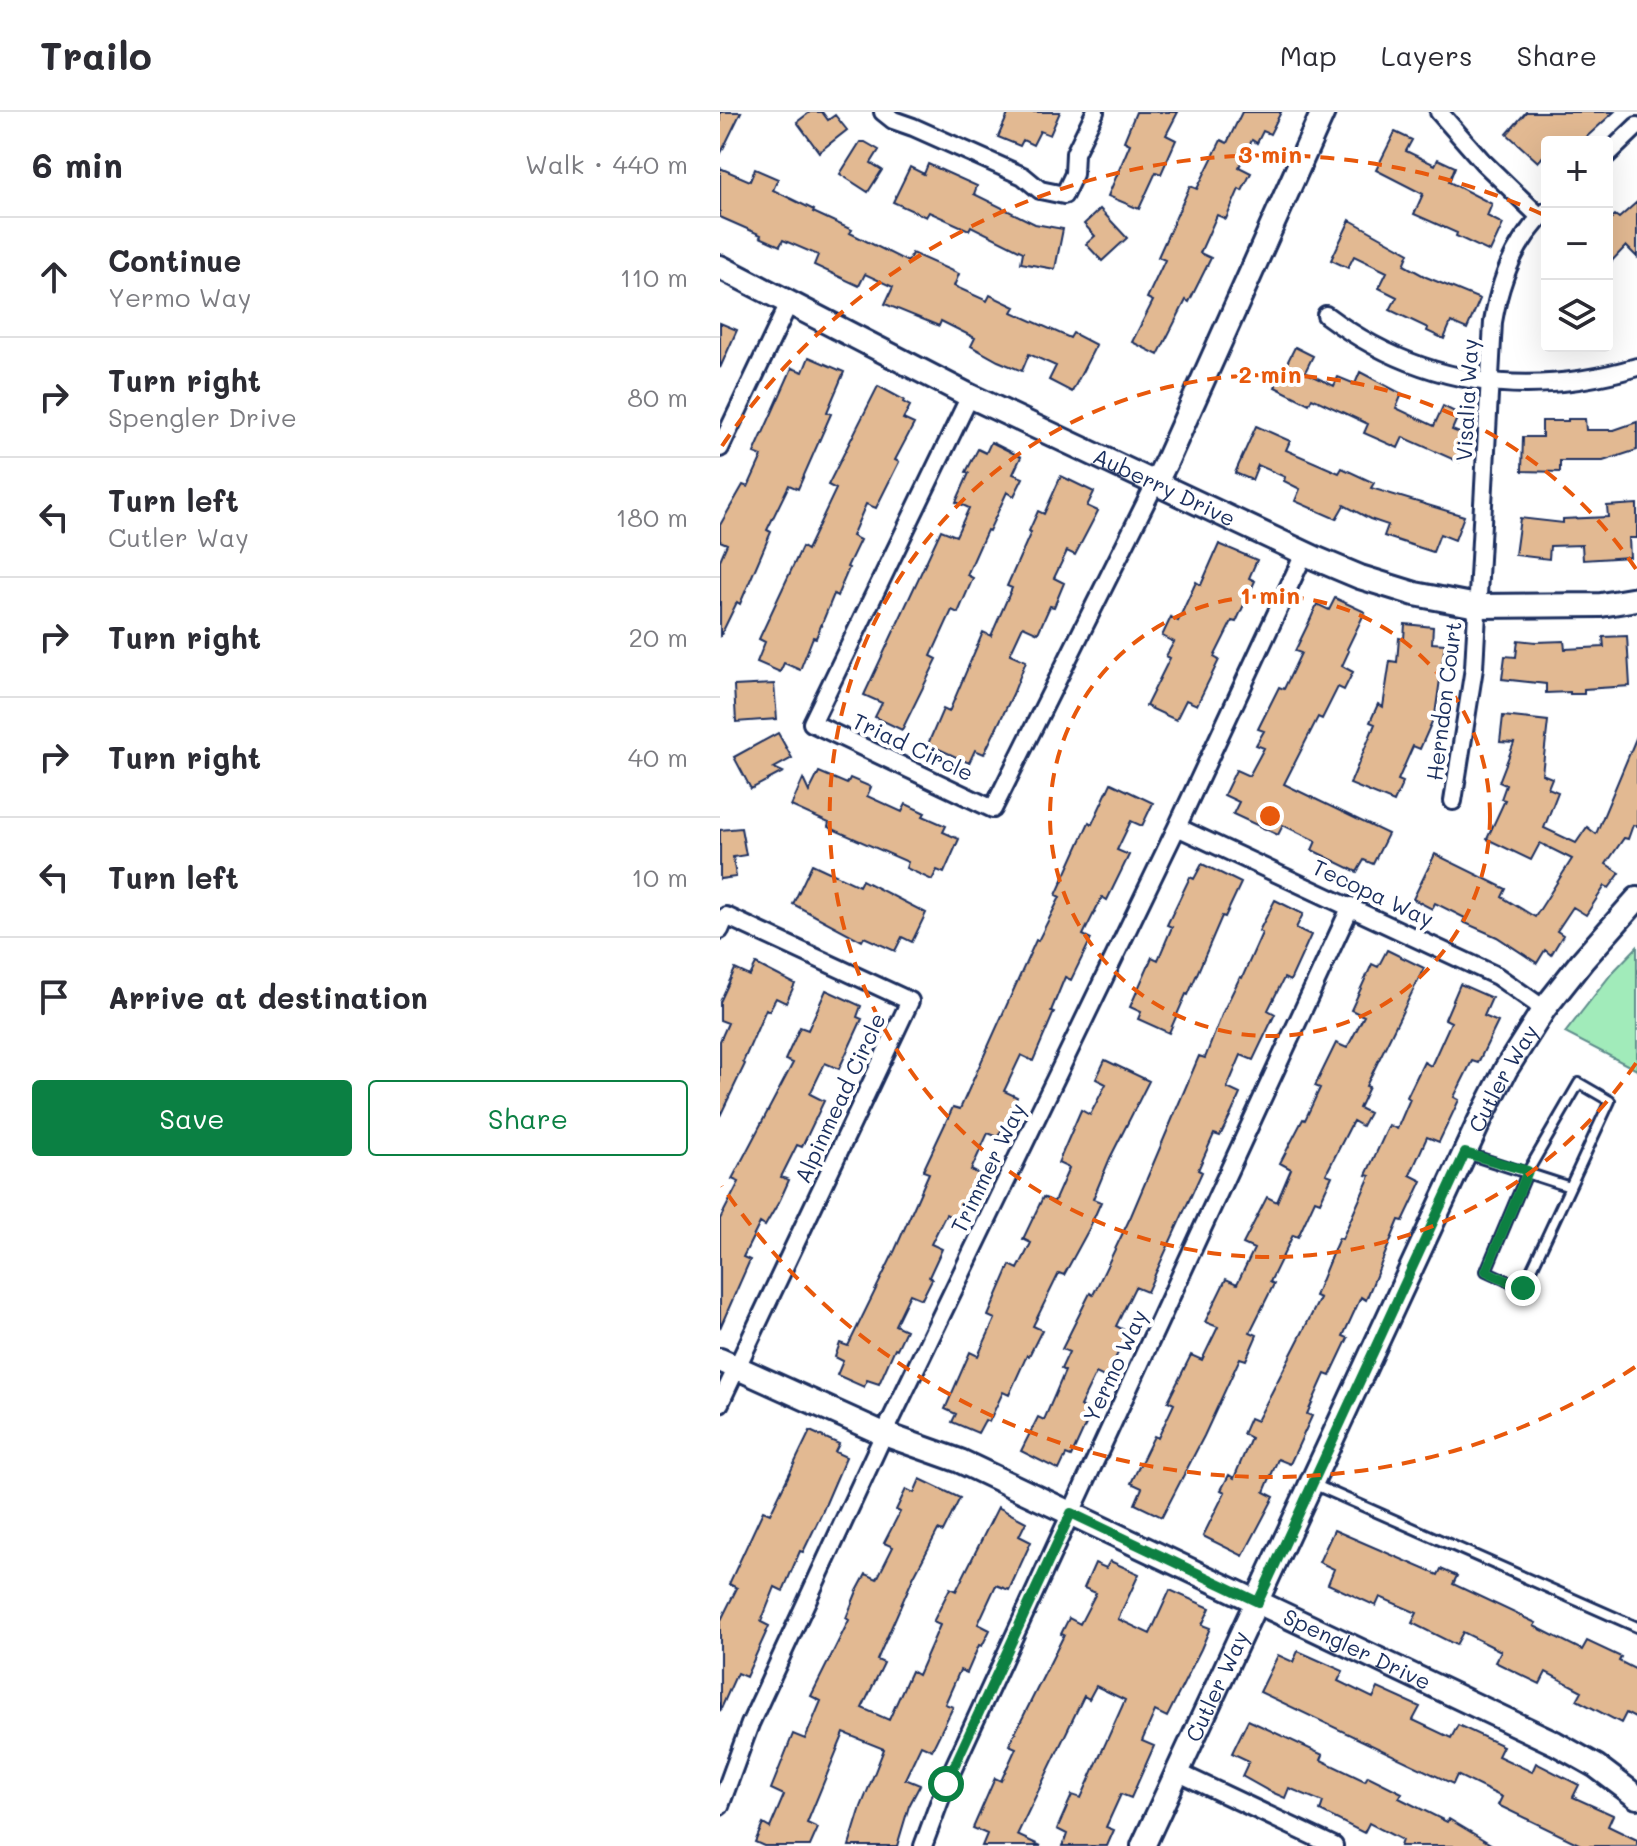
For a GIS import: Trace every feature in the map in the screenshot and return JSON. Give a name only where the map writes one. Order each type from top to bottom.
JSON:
[{"type":"street","points":[[883,112],[893,120],[1023,176],[1040,190],[1064,195],[1074,174],[1075,153],[1095,112]]},
{"type":"street","points":[[1156,482],[1323,112]]},
{"type":"street","points":[[1439,112],[1483,162],[1541,211]]},
{"type":"street","points":[[1613,149],[1637,126]]},
{"type":"street","name":"Visalia Way","points":[[1477,606],[1493,322],[1502,284],[1517,249],[1541,218]]},
{"type":"street","name":"Auberry Drive","points":[[720,267],[970,396],[1304,554],[1360,577],[1415,594],[1477,606],[1601,605],[1637,599]]},
{"type":"street","points":[[720,448],[789,303]]},
{"type":"street","points":[[1326,315],[1358,339],[1396,358],[1443,373],[1489,382],[1559,383],[1607,376],[1637,367]]},
{"type":"street","name":"Triad Circle","points":[[970,396],[812,723],[993,809],[1156,482]]},
{"type":"street","name":"Trimmer Way","points":[[720,1806],[750,1724],[884,1434],[1177,827],[1304,554]]},
{"type":"street","name":"Herndon Court","points":[[1453,801],[1472,683],[1477,606]]},
{"type":"street","name":"Tecopa Way","points":[[1177,827],[1497,976],[1544,1009]]},
{"type":"street","name":"Cutler Way","points":[[1143,1846],[1506,1069],[1544,1009],[1574,970],[1637,899]]},
{"type":"street","name":"Yermo Way","points":[[923,1846],[946,1784],[1351,906]]},
{"type":"street","name":"Alpinmead Circle","points":[[720,930],[726,916],[910,1001],[728,1363]]},
{"type":"street","points":[[720,1403],[728,1363]]},
{"type":"street","name":"Spengler Drive","points":[[728,1363],[884,1434],[960,1461],[1566,1748],[1637,1797]]},
{"type":"street","points":[[1177,1772],[1334,1846]]},
{"type":"lane","points":[[1579,1083],[1610,1101],[1523,1288],[1486,1271],[1528,1171],[1579,1083]]},
{"type":"lane","points":[[1465,1153],[1570,1187]]},
{"type":"lane","points":[[1312,1483],[1637,1627]]},
{"type":"green space","points":[[1637,947],[1637,1070],[1565,1033],[1612,973]]},
{"type":"building","points":[[720,112],[741,112],[720,155]]},
{"type":"building","points":[[810,112],[822,112],[828,120],[835,115],[847,130],[819,152],[797,122]]},
{"type":"building","points":[[1009,112],[1060,112],[1050,135],[1040,131],[1033,145],[1023,140],[1020,146],[998,137]]},
{"type":"building","points":[[1136,112],[1178,112],[1166,135],[1176,140],[1161,174],[1156,172],[1139,209],[1108,196],[1130,144],[1124,141]]},
{"type":"building","points":[[1242,112],[1281,112],[1270,134],[1263,131],[1257,143],[1252,140],[1239,167],[1251,173],[1242,191],[1239,189],[1226,219],[1217,215],[1200,253],[1211,258],[1158,355],[1132,342],[1153,301],[1147,298],[1165,260],[1158,257],[1190,186],[1197,189],[1221,140],[1227,143]]},
{"type":"building","points":[[1526,112],[1614,112],[1588,136],[1541,136],[1541,159],[1538,162],[1507,134]]},
{"type":"building","points":[[1395,132],[1412,140],[1406,151],[1435,165],[1438,159],[1455,167],[1449,182],[1492,204],[1487,216],[1503,224],[1490,252],[1414,214],[1423,194],[1376,170]]},
{"type":"building","points":[[860,142],[879,150],[871,163],[882,170],[868,192],[840,174]]},
{"type":"building","points":[[928,164],[977,186],[974,194],[1035,224],[1063,229],[1055,269],[1021,263],[1023,252],[971,226],[969,230],[929,212],[926,217],[893,202],[910,167],[924,174]]},
{"type":"building","points":[[720,168],[750,181],[755,169],[778,179],[773,190],[852,230],[850,233],[908,262],[912,253],[959,274],[954,286],[987,301],[990,295],[1015,307],[1012,312],[1070,338],[1073,333],[1096,345],[1072,392],[1049,380],[1056,366],[1029,354],[1022,371],[998,361],[971,346],[975,338],[941,321],[939,326],[885,304],[893,287],[865,274],[859,286],[814,265],[818,255],[783,240],[780,246],[720,217]]},
{"type":"building","points":[[1637,202],[1637,257],[1626,246],[1613,260],[1613,217],[1619,218]]},
{"type":"building","points":[[1100,209],[1127,238],[1102,261],[1086,244],[1095,236],[1084,224]]},
{"type":"building","points":[[1350,220],[1409,253],[1404,265],[1480,299],[1467,329],[1451,322],[1444,339],[1427,331],[1428,328],[1390,310],[1397,297],[1379,288],[1387,272],[1354,256],[1348,268],[1331,260]]},
{"type":"building","points":[[720,323],[737,330],[720,368]]},
{"type":"building","points":[[1295,347],[1313,356],[1305,372],[1334,386],[1338,377],[1355,384],[1360,372],[1402,394],[1396,408],[1434,426],[1443,406],[1459,414],[1452,430],[1470,437],[1459,462],[1403,437],[1398,448],[1364,433],[1368,424],[1312,398],[1309,404],[1275,387]]},
{"type":"building","points":[[809,357],[844,372],[827,412],[831,414],[798,489],[789,485],[767,530],[771,532],[740,604],[737,602],[720,637],[720,560],[727,544],[720,541],[720,525],[743,485],[748,487],[762,456],[754,453],[792,368],[803,372]]},
{"type":"building","points":[[878,386],[910,406],[903,419],[914,424],[895,460],[899,462],[876,508],[866,504],[852,536],[860,540],[849,568],[837,596],[834,594],[816,638],[813,637],[800,670],[784,663],[780,672],[757,662],[765,642],[759,639],[802,547],[807,550],[836,489],[828,485]]},
{"type":"building","points":[[1585,419],[1586,430],[1614,430],[1637,422],[1637,450],[1603,461],[1560,461],[1560,472],[1522,471],[1523,437],[1542,437],[1542,421]]},
{"type":"building","points":[[1256,426],[1290,441],[1286,450],[1339,473],[1342,468],[1374,483],[1371,488],[1464,516],[1455,540],[1440,534],[1433,552],[1384,536],[1388,525],[1344,505],[1336,519],[1295,501],[1300,489],[1284,481],[1285,477],[1258,465],[1252,480],[1235,473]]},
{"type":"building","points":[[991,442],[1021,457],[1013,474],[1023,478],[1014,496],[1007,492],[987,530],[967,575],[973,578],[958,613],[952,610],[931,656],[937,659],[902,730],[875,717],[882,703],[864,695],[941,530],[956,536],[969,508],[956,502],[969,473],[966,472],[978,449],[986,453]]},
{"type":"building","points":[[1061,476],[1094,492],[1087,506],[1098,511],[1075,555],[1067,551],[1054,578],[1064,583],[1038,633],[1023,626],[1010,654],[1026,661],[1013,694],[984,754],[975,750],[969,763],[928,744],[943,709],[949,712],[983,632],[991,636],[1012,588],[1007,586],[1029,531],[1038,511],[1044,514]]},
{"type":"building","points":[[1637,504],[1637,538],[1629,538],[1630,557],[1583,560],[1582,545],[1550,546],[1549,559],[1515,555],[1520,518],[1563,523],[1563,519],[1608,517],[1607,506]]},
{"type":"building","points":[[1219,544],[1257,560],[1249,578],[1255,581],[1236,622],[1232,621],[1214,657],[1219,660],[1197,705],[1186,700],[1176,720],[1146,706],[1170,658],[1166,656],[1174,642],[1162,636],[1171,617],[1178,621],[1196,582],[1201,585]]},
{"type":"building","points":[[1335,598],[1365,612],[1342,666],[1353,672],[1344,690],[1338,687],[1322,719],[1318,717],[1284,784],[1388,834],[1373,864],[1364,860],[1357,872],[1312,850],[1316,841],[1283,825],[1278,835],[1233,814],[1239,802],[1224,795],[1236,770],[1249,776],[1264,748],[1256,745],[1264,731],[1258,729],[1279,687],[1284,689],[1301,653],[1295,651],[1317,604],[1329,610]]},
{"type":"building","points":[[1405,624],[1433,627],[1432,643],[1445,644],[1435,715],[1420,749],[1413,746],[1398,780],[1403,782],[1394,802],[1350,784],[1375,724],[1370,722],[1378,704],[1383,707],[1390,661],[1397,662],[1399,638],[1404,639]]},
{"type":"building","points":[[1627,636],[1630,686],[1584,689],[1584,694],[1546,693],[1546,684],[1502,679],[1505,656],[1516,657],[1518,640],[1564,641],[1565,649],[1604,647],[1603,637]]},
{"type":"building","points":[[774,684],[777,719],[736,722],[734,686]]},
{"type":"building","points":[[1503,716],[1548,721],[1542,774],[1552,778],[1548,788],[1558,792],[1544,828],[1576,843],[1587,827],[1596,834],[1637,736],[1637,826],[1633,825],[1628,839],[1624,838],[1606,864],[1620,873],[1609,888],[1605,886],[1586,915],[1573,907],[1557,931],[1563,935],[1551,955],[1545,950],[1537,963],[1497,937],[1463,922],[1465,918],[1435,903],[1432,909],[1413,899],[1435,854],[1506,889],[1502,897],[1535,917],[1572,859],[1540,843],[1531,860],[1487,839],[1505,800],[1501,799],[1506,785],[1499,782],[1514,743],[1500,742]]},
{"type":"building","points":[[778,733],[792,758],[774,768],[783,772],[751,789],[734,757]]},
{"type":"building","points":[[819,772],[847,784],[850,778],[871,787],[867,796],[902,812],[906,804],[946,826],[943,832],[959,839],[944,873],[937,870],[932,880],[906,868],[908,862],[828,827],[829,823],[791,806],[803,779],[809,792]]},
{"type":"building","points":[[1111,783],[1153,803],[1142,826],[1131,821],[1117,850],[1129,855],[1107,900],[1102,897],[1083,935],[1091,939],[1071,980],[1065,977],[1033,1061],[1021,1055],[1004,1091],[1017,1097],[998,1137],[988,1133],[971,1170],[979,1174],[957,1220],[946,1214],[931,1244],[942,1249],[929,1277],[932,1279],[922,1299],[910,1294],[895,1325],[906,1330],[879,1384],[867,1380],[864,1387],[837,1375],[843,1361],[835,1357],[840,1343],[848,1346],[895,1250],[929,1173],[923,1171],[953,1107],[960,1109],[1036,940],[1060,897],[1056,895],[1089,822],[1092,824]]},
{"type":"building","points":[[741,828],[746,855],[733,857],[736,877],[720,879],[720,830]]},
{"type":"building","points":[[812,864],[859,886],[862,880],[926,913],[912,942],[902,937],[895,951],[864,937],[862,941],[793,904]]},
{"type":"building","points":[[1202,864],[1241,883],[1225,917],[1222,916],[1169,1033],[1138,1019],[1141,1012],[1130,1007],[1152,957],[1158,960],[1172,927],[1167,925],[1190,877],[1194,879]]},
{"type":"building","points":[[1275,900],[1303,914],[1296,928],[1311,935],[1290,981],[1284,978],[1268,1010],[1275,1014],[1253,1060],[1241,1055],[1227,1088],[1240,1094],[1220,1136],[1214,1134],[1198,1170],[1202,1172],[1147,1292],[1135,1287],[1116,1326],[1128,1332],[1106,1378],[1096,1373],[1080,1406],[1092,1411],[1071,1457],[1066,1455],[1059,1470],[1021,1451],[1038,1417],[1044,1420],[1065,1371],[1061,1369],[1069,1352],[1062,1349],[1090,1293],[1093,1295],[1131,1216],[1199,1056],[1205,1058]]},
{"type":"building","points":[[1387,950],[1424,968],[1366,1086],[1369,1087],[1359,1108],[1369,1113],[1362,1126],[1353,1121],[1326,1174],[1332,1176],[1320,1202],[1315,1200],[1298,1237],[1293,1235],[1270,1282],[1274,1284],[1250,1332],[1257,1335],[1246,1360],[1240,1358],[1162,1517],[1135,1504],[1142,1488],[1131,1483],[1174,1404],[1168,1401],[1191,1355],[1202,1360],[1218,1327],[1205,1322],[1226,1279],[1237,1284],[1254,1249],[1243,1244],[1267,1197],[1277,1202],[1291,1169],[1280,1163],[1320,1088],[1315,1086],[1336,1043],[1347,1048],[1364,1016],[1351,1010],[1372,964],[1378,967]]},
{"type":"building","points":[[756,964],[795,984],[786,1003],[776,998],[769,1011],[766,1009],[743,1062],[745,1064],[720,1116],[720,1041],[728,1023],[720,1020],[720,1002],[735,969],[750,976]]},
{"type":"building","points":[[1460,984],[1492,998],[1484,1016],[1498,1022],[1478,1063],[1472,1061],[1454,1097],[1459,1100],[1439,1142],[1427,1137],[1410,1175],[1422,1181],[1403,1221],[1399,1220],[1366,1300],[1361,1297],[1343,1336],[1348,1338],[1330,1376],[1325,1374],[1307,1414],[1312,1416],[1290,1464],[1278,1459],[1264,1492],[1274,1497],[1243,1556],[1203,1536],[1225,1492],[1221,1490],[1229,1475],[1234,1478],[1251,1438],[1243,1434],[1250,1418],[1257,1421],[1320,1298],[1315,1296],[1370,1176],[1366,1175],[1389,1125],[1397,1129],[1410,1099],[1407,1097],[1424,1062],[1431,1066],[1451,1022],[1445,1019]]},
{"type":"building","points":[[826,990],[861,1006],[857,1017],[862,1019],[839,1069],[825,1063],[810,1094],[824,1101],[802,1147],[797,1145],[781,1177],[789,1180],[780,1200],[765,1226],[760,1223],[743,1257],[750,1260],[720,1328],[720,1219],[739,1182],[732,1179],[793,1063],[785,1060],[800,1027],[808,1030]]},
{"type":"building","points":[[1105,1060],[1149,1081],[1093,1199],[1101,1202],[1089,1229],[1064,1275],[1059,1273],[1033,1326],[1042,1330],[1009,1395],[1003,1392],[989,1422],[985,1420],[978,1433],[952,1422],[956,1414],[945,1409],[970,1352],[978,1356],[995,1319],[988,1316],[1010,1265],[1018,1269],[1031,1243],[1023,1239],[1043,1197],[1054,1202],[1069,1168],[1058,1163],[1081,1110],[1090,1115],[1106,1084],[1096,1079]]},
{"type":"building","points":[[810,1431],[839,1444],[835,1452],[846,1457],[783,1591],[775,1587],[761,1622],[769,1626],[746,1677],[737,1673],[720,1711],[720,1622],[737,1588],[729,1584],[763,1511],[770,1514]]},
{"type":"building","points":[[920,1479],[960,1498],[943,1532],[938,1530],[913,1578],[877,1660],[884,1663],[862,1708],[889,1720],[911,1671],[918,1675],[940,1625],[933,1622],[950,1588],[956,1591],[998,1507],[1026,1522],[1019,1536],[1031,1542],[1009,1590],[996,1585],[978,1624],[990,1630],[982,1646],[979,1645],[967,1673],[960,1670],[945,1704],[953,1707],[932,1750],[921,1745],[905,1779],[920,1785],[909,1806],[897,1846],[849,1846],[884,1749],[844,1733],[807,1823],[818,1828],[810,1846],[764,1846],[755,1842],[763,1824],[770,1828],[784,1795],[771,1789],[793,1734],[805,1739],[821,1701],[811,1696],[849,1620],[846,1618],[857,1591],[866,1574],[877,1579],[893,1547],[884,1543],[900,1512],[896,1510],[906,1489],[914,1493]]},
{"type":"building","points":[[1334,1530],[1438,1575],[1441,1569],[1457,1576],[1453,1584],[1536,1623],[1534,1626],[1582,1650],[1587,1641],[1621,1657],[1619,1661],[1637,1670],[1637,1719],[1626,1713],[1621,1723],[1577,1700],[1582,1691],[1546,1672],[1540,1684],[1495,1662],[1501,1651],[1463,1632],[1456,1645],[1412,1623],[1417,1613],[1380,1597],[1376,1606],[1328,1584],[1334,1569],[1319,1562]]},
{"type":"building","points":[[1110,1561],[1139,1574],[1118,1619],[1150,1634],[1170,1590],[1210,1608],[1202,1625],[1210,1628],[1201,1649],[1167,1717],[1155,1711],[1142,1741],[1154,1746],[1131,1798],[1121,1794],[1106,1827],[1114,1830],[1107,1846],[1063,1846],[1067,1834],[1057,1829],[1072,1795],[1081,1798],[1125,1700],[1096,1686],[1089,1699],[1084,1696],[1017,1835],[1041,1846],[982,1846],[987,1834],[973,1828],[995,1778],[1001,1781],[1016,1748],[1009,1745],[1064,1635],[1061,1634],[1069,1618],[1080,1624],[1096,1593],[1084,1588],[1095,1563],[1106,1568]]},
{"type":"building","points":[[1298,1651],[1343,1671],[1338,1681],[1373,1698],[1378,1688],[1420,1707],[1413,1720],[1451,1738],[1458,1725],[1503,1746],[1498,1756],[1532,1772],[1536,1763],[1579,1785],[1573,1797],[1613,1815],[1608,1826],[1637,1840],[1637,1846],[1583,1846],[1498,1805],[1502,1797],[1457,1775],[1453,1784],[1260,1692],[1278,1655],[1293,1662]]},
{"type":"building","points":[[1248,1720],[1323,1755],[1321,1760],[1365,1781],[1368,1776],[1402,1793],[1399,1798],[1447,1822],[1449,1819],[1494,1846],[1400,1846],[1402,1840],[1369,1823],[1364,1833],[1320,1811],[1323,1802],[1289,1788],[1285,1798],[1267,1790],[1242,1776],[1249,1761],[1232,1753]]},
{"type":"route","points":[[946,1784],[1071,1513],[1258,1602],[1465,1153],[1528,1171],[1486,1271],[1523,1288]]}]
